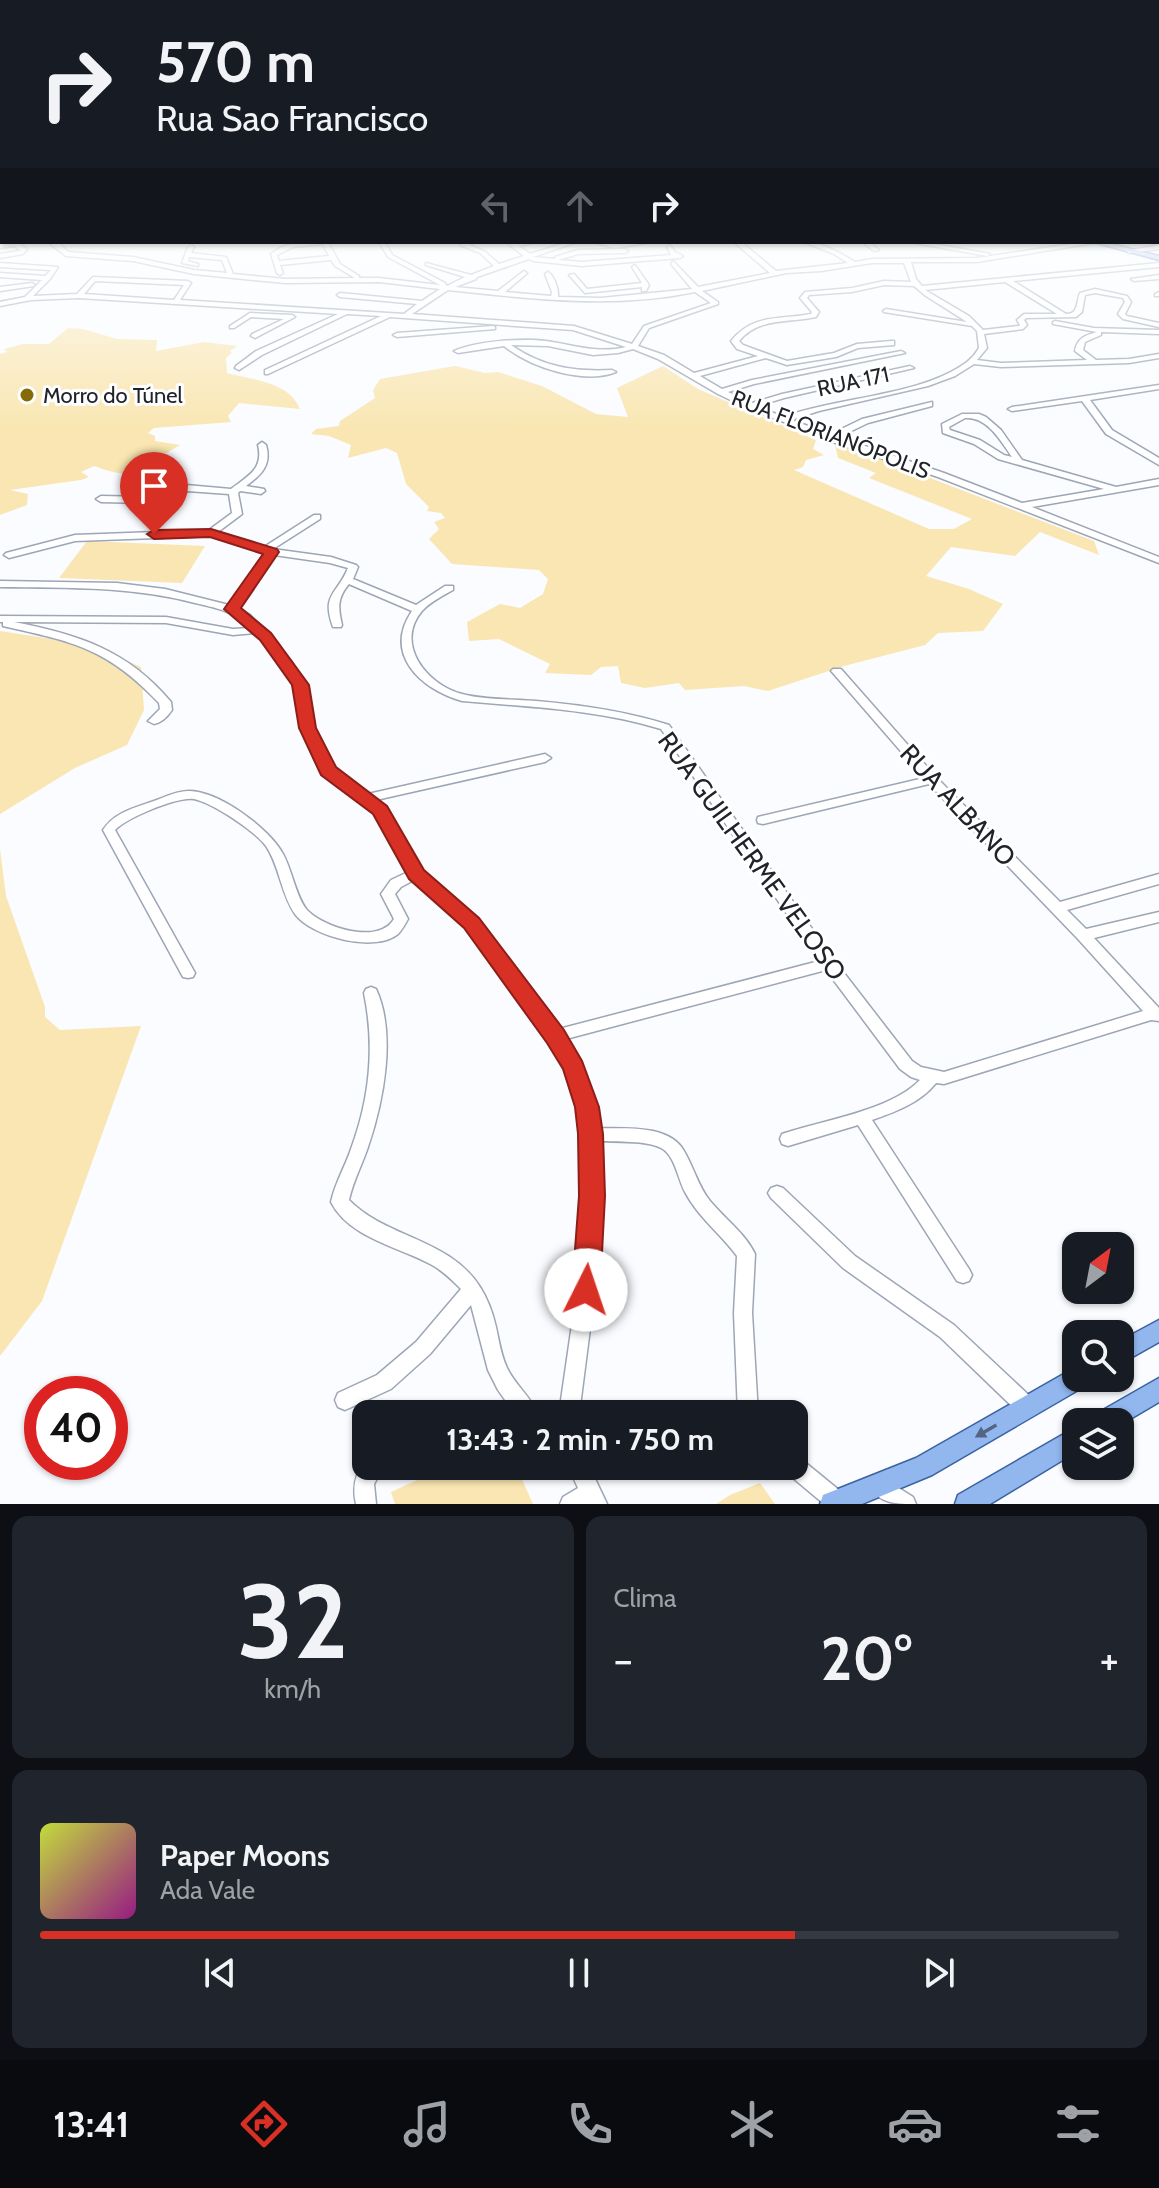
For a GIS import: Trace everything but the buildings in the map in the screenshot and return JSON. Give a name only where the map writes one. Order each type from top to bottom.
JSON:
[{"type":"main road","points":[[1134,1345],[1159,1330]]},
{"type":"main road","points":[[835,1503],[924,1467],[1062,1387]]},
{"type":"main road","points":[[1127,1408],[1159,1389]]},
{"type":"main road","points":[[967,1504],[1062,1447]]},
{"type":"street","points":[[31,298],[34,290]]},
{"type":"street","points":[[79,296],[84,290]]},
{"type":"street","points":[[176,301],[183,290]]},
{"type":"street","points":[[407,315],[445,290]]},
{"type":"street","points":[[471,290],[554,299],[643,298],[696,290]]},
{"type":"street","points":[[500,293],[503,290]]},
{"type":"street","points":[[554,290],[554,299]]},
{"type":"street","points":[[642,290],[643,298]]},
{"type":"street","points":[[458,351],[534,342],[601,355],[634,347],[646,327],[714,306],[714,300],[697,290]]},
{"type":"street","points":[[849,290],[807,293],[803,298],[814,308],[814,316],[770,319],[737,338],[736,344],[787,363],[836,355],[857,346],[891,343]]},
{"type":"street","points":[[783,420],[828,406],[929,383],[954,375],[974,362],[983,343],[981,332],[925,290]]},
{"type":"street","points":[[1024,290],[1067,317]]},
{"type":"street","points":[[981,332],[1021,328],[1024,325],[1021,318],[1030,315],[1067,317],[1078,314],[1082,294],[1107,292],[1128,299],[1121,314],[1125,318],[1159,325]]},
{"type":"street","points":[[340,295],[423,303]]},
{"type":"street","name":"RUA FLORIANÓPOLIS","points":[[0,306],[31,298],[79,296],[350,311],[589,331],[661,357],[721,392],[783,420],[941,475],[1159,560]]},
{"type":"street","points":[[255,336],[305,308]]},
{"type":"street","points":[[239,368],[259,353],[350,311]]},
{"type":"street","points":[[886,311],[973,325]]},
{"type":"street","points":[[268,372],[392,314]]},
{"type":"street","points":[[232,327],[250,315],[292,317]]},
{"type":"street","points":[[1030,315],[1067,326],[1159,332]]},
{"type":"street","points":[[397,335],[524,324]]},
{"type":"street","points":[[1093,361],[1079,351],[1079,345],[1086,337],[1109,331]]},
{"type":"street","points":[[507,345],[547,367],[585,373],[612,372]]},
{"type":"street","points":[[721,392],[752,382],[901,353]]},
{"type":"street","points":[[693,376],[765,356]]},
{"type":"street","points":[[974,362],[1001,365],[1159,356]]},
{"type":"street","name":"RUA 171","points":[[750,406],[910,368]]},
{"type":"street","points":[[1012,409],[1159,387]]},
{"type":"street","points":[[1085,399],[1109,432],[1159,462]]},
{"type":"street","points":[[830,438],[865,421],[929,404]]},
{"type":"street","points":[[1019,462],[997,432],[979,417],[967,415],[945,426],[946,431],[1019,462],[1113,489]]},
{"type":"street","points":[[237,490],[259,472],[264,463],[262,445]]},
{"type":"street","points":[[1020,506],[1159,482]]},
{"type":"street","points":[[101,499],[148,500],[186,488],[261,491]]},
{"type":"street","points":[[211,533],[237,514],[237,490]]},
{"type":"street","points":[[232,609],[269,551],[317,517]]},
{"type":"street","points":[[9,555],[75,538],[211,533],[269,551],[349,565],[353,571],[336,589],[332,602],[337,625]]},
{"type":"street","points":[[1147,554],[1159,552]]},
{"type":"street","points":[[347,580],[417,609],[449,588]]},
{"type":"street","points":[[0,584],[117,586],[165,592],[232,609],[259,630],[286,661],[300,685],[308,728],[328,771],[389,821],[405,858],[416,874],[471,923],[556,1036],[574,1067],[587,1107],[590,1134],[592,1196],[587,1274],[571,1400]]},
{"type":"street","name":"RUA GUILHERME VELOSO","points":[[417,609],[407,632],[408,660],[429,683],[449,695],[489,702],[582,708],[633,717],[665,727],[829,964],[906,1065],[931,1077]]},
{"type":"street","points":[[0,621],[166,620],[233,632],[259,630]]},
{"type":"street","points":[[0,621],[89,644],[122,660],[165,702],[166,710],[154,721]]},
{"type":"street","name":"RUA ALBANO","points":[[837,671],[932,780],[1083,935],[1156,1016]]},
{"type":"street","points":[[365,799],[545,758]]},
{"type":"street","points":[[763,820],[932,780]]},
{"type":"street","points":[[188,973],[109,830],[112,824],[128,815],[186,795],[206,798],[266,837],[283,867],[297,908],[305,917],[348,936],[390,935],[399,927],[401,919],[388,894],[389,889],[416,874]]},
{"type":"street","points":[[1057,908],[1159,879]]},
{"type":"street","points":[[1083,935],[1159,917]]},
{"type":"street","points":[[556,1036],[829,964]]},
{"type":"street","points":[[371,993],[378,1020],[377,1071],[370,1113],[359,1151],[342,1188],[340,1202],[351,1215],[374,1231],[450,1265],[473,1289],[504,1383],[517,1400]]},
{"type":"street","points":[[788,1139],[861,1117],[922,1091],[931,1077],[944,1078],[1156,1016]]},
{"type":"street","points":[[861,1117],[963,1275]]},
{"type":"street","points":[[590,1134],[650,1137],[670,1144],[692,1189],[746,1254],[744,1328],[747,1400]]},
{"type":"street","points":[[777,1193],[849,1262],[947,1331],[1027,1407]]},
{"type":"street","points":[[345,1400],[384,1382],[423,1348],[473,1289]]},
{"type":"street","points":[[808,1479],[835,1503]]},
{"type":"street","points":[[364,1480],[362,1487],[366,1504]]},
{"type":"street","points":[[570,1504],[593,1499],[584,1480]]},
{"type":"street","points":[[880,1486],[906,1504]]},
{"type":"shaded area","points":[[68,328],[117,339],[157,340],[156,351],[204,342],[237,346],[226,358],[227,373],[278,387],[295,400],[300,409],[239,403],[228,416],[231,422],[154,428],[148,433],[155,436],[155,441],[180,445],[151,462],[158,466],[151,470],[127,474],[94,466],[81,472],[89,477],[81,480],[10,490],[28,494],[27,505],[0,515],[0,354],[7,352],[4,349],[23,344],[49,344]]},
{"type":"shaded area","points":[[455,366],[485,373],[498,372],[542,386],[596,414],[628,417],[617,388],[663,366],[698,389],[816,440],[813,449],[824,455],[806,460],[803,467],[794,470],[929,529],[954,529],[972,519],[869,478],[876,473],[838,458],[834,441],[1094,541],[1099,555],[1040,532],[1015,556],[951,547],[926,576],[969,589],[1003,604],[983,631],[938,633],[925,645],[844,666],[768,691],[744,686],[685,690],[679,683],[645,688],[621,683],[618,666],[601,667],[591,675],[545,673],[550,664],[499,639],[469,641],[467,622],[500,604],[520,608],[543,594],[548,579],[539,570],[452,564],[429,539],[439,529],[434,522],[445,518],[441,513],[427,511],[429,507],[406,484],[397,453],[386,448],[348,458],[351,445],[329,436],[311,434],[316,429],[339,426],[340,421],[375,398],[373,390],[380,379]]},
{"type":"shaded area","points":[[87,541],[205,546],[182,583],[59,578]]},
{"type":"shaded area","points":[[0,631],[91,645],[141,667],[144,710],[127,745],[75,768],[0,814]]},
{"type":"shaded area","points":[[0,849],[6,896],[45,1007],[45,1017],[60,1030],[141,1026],[42,1301],[0,1356]]},
{"type":"shaded area","points":[[417,1480],[522,1480],[533,1504],[395,1504],[391,1492]]},
{"type":"shaded area","points":[[760,1483],[775,1504],[716,1504],[730,1495]]},
{"type":"waterway","points":[[0,301],[26,297]]},
{"type":"place","name":"Morro do Túnel","points":[[27,395]]},
{"type":"route","points":[[154,534],[211,533],[271,552],[232,609],[246,617],[266,636],[286,661],[300,685],[308,728],[328,771],[381,810],[416,874],[471,923],[556,1036],[574,1067],[587,1107],[590,1134],[592,1196],[586,1290]]}]
